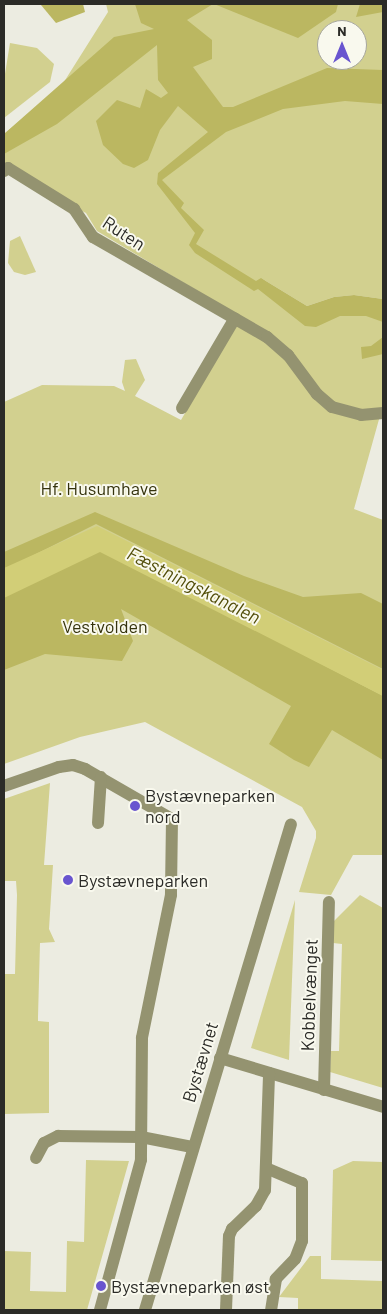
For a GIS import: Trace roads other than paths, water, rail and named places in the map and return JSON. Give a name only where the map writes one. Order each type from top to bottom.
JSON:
[{"type":"street","name":"Ruten","points":[[4,171],[8,168],[74,209],[93,237],[267,337],[288,355],[317,394],[332,407],[361,416],[383,413]]},
{"type":"street","points":[[182,408],[235,318]]},
{"type":"street","points":[[4,786],[59,767],[79,767],[101,777],[172,819],[171,895],[142,1038],[141,1137],[137,1181],[100,1310]]},
{"type":"street","points":[[98,823],[101,777]]},
{"type":"street","name":"Bystævnet","points":[[145,1310],[192,1147],[290,824]]},
{"type":"street","name":"Kobbelvænget","points":[[324,1090],[329,902]]},
{"type":"street","points":[[220,1058],[383,1107]]},
{"type":"street","points":[[226,1310],[229,1236],[232,1228],[262,1198],[266,1168],[269,1073]]},
{"type":"street","points":[[36,1158],[44,1143],[58,1136],[141,1137],[192,1147]]},
{"type":"street","points":[[266,1168],[302,1183],[302,1241],[295,1259],[276,1278],[271,1310]]},
{"type":"water","name":"Fæstningskanalen","points":[[97,526],[383,670],[383,696],[100,552],[4,598],[4,568]]},
{"type":"place","name":"Bystævneparken nord","points":[[135,806]]},
{"type":"place","name":"Bystævneparken","points":[[68,880]]},
{"type":"place","name":"Bystævneparken øst","points":[[101,1286]]},
{"type":"park label","name":"Hf. Husumhave","points":[[99,488]]},
{"type":"park label","name":"Vestvolden","points":[[105,626]]}]
